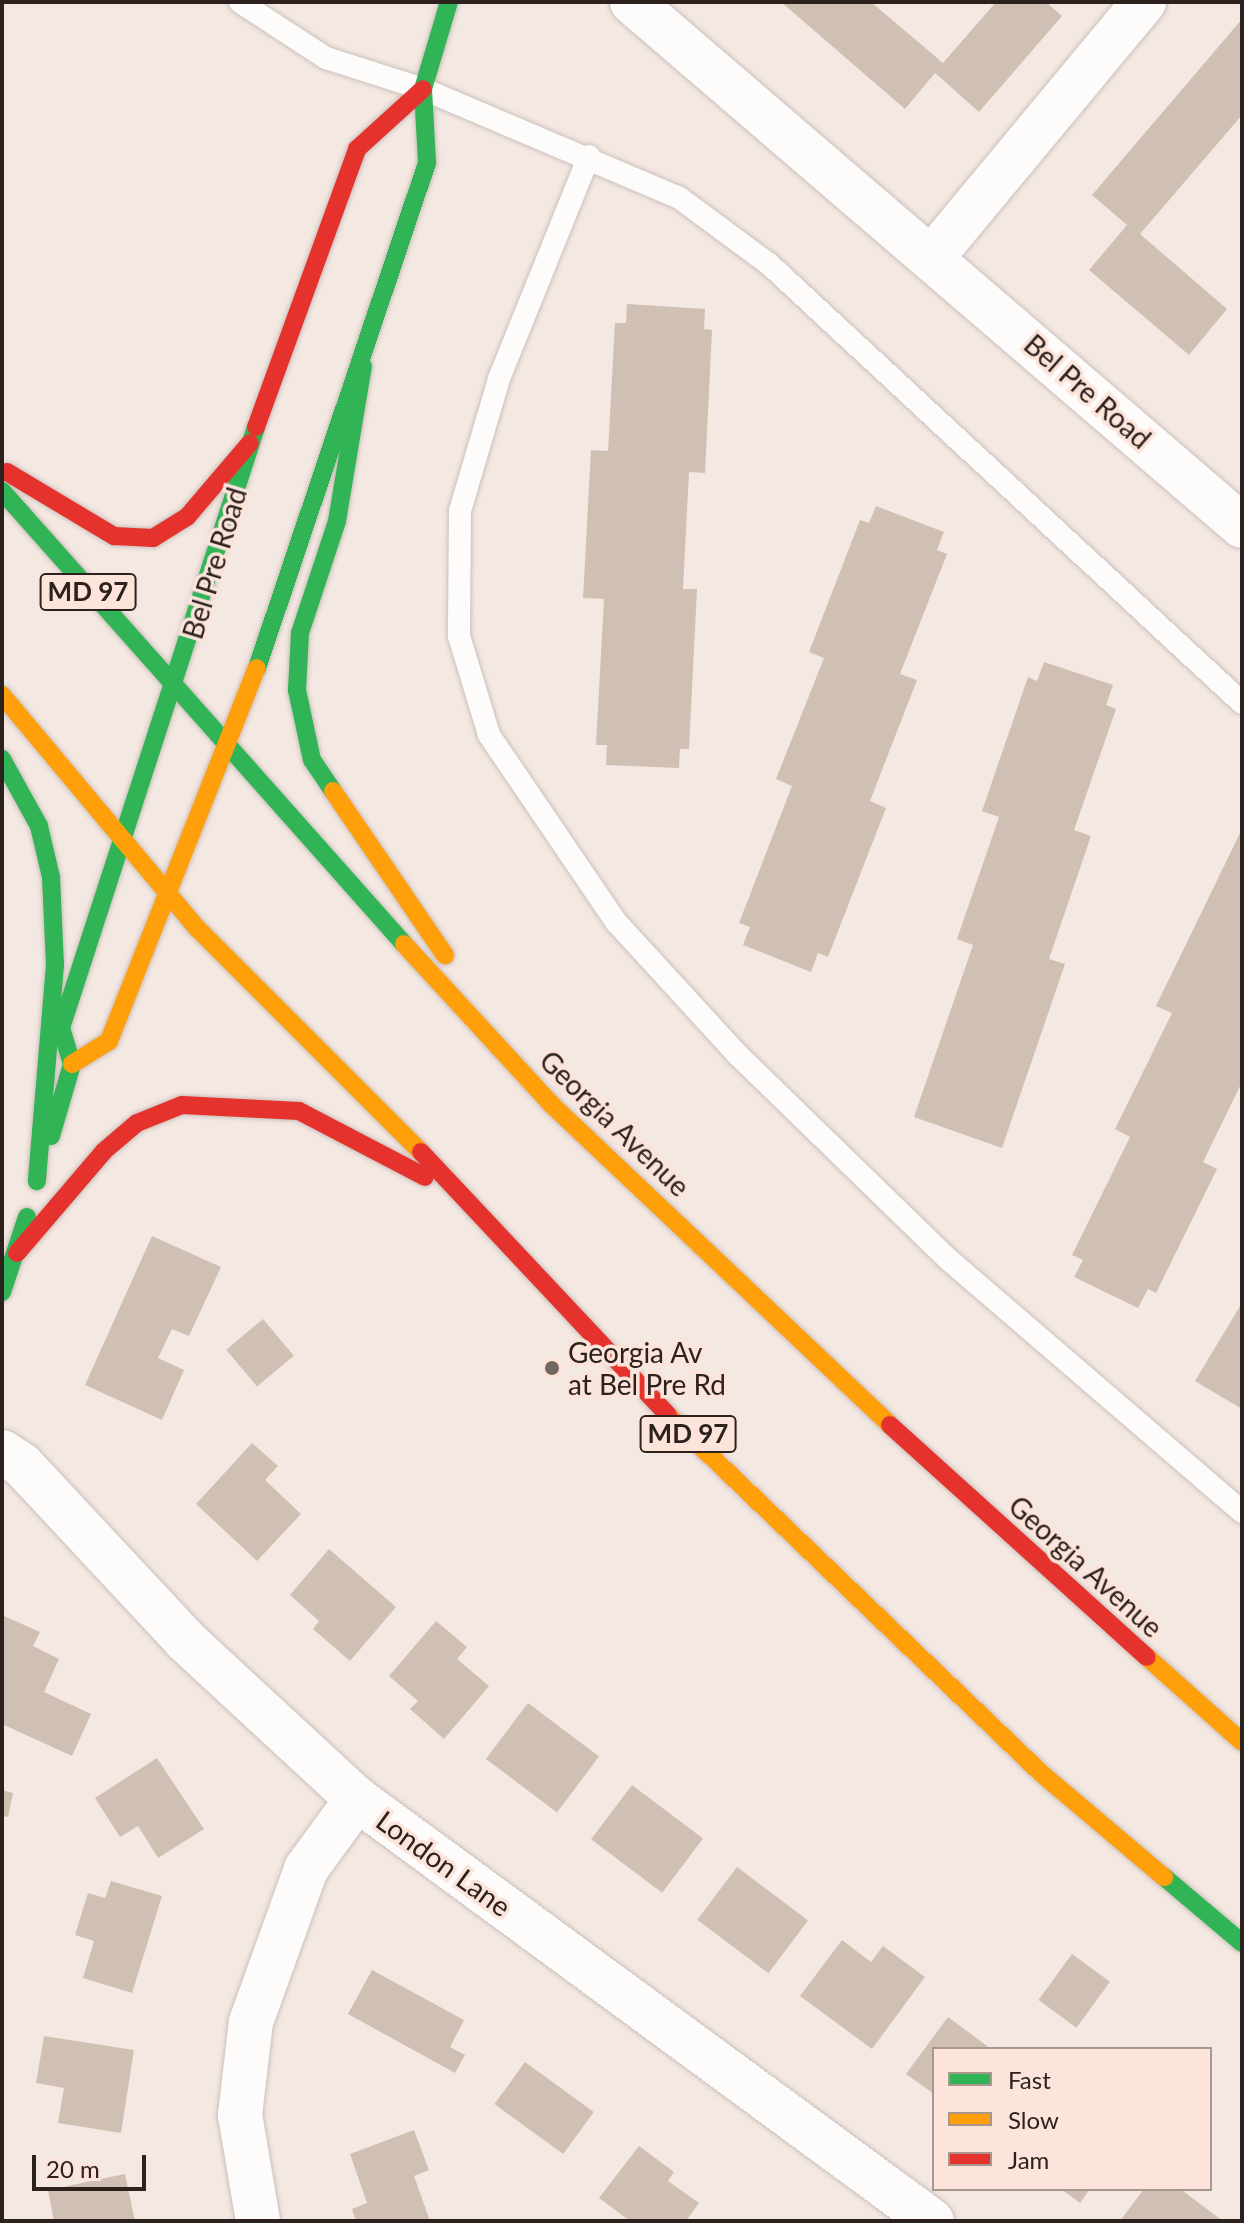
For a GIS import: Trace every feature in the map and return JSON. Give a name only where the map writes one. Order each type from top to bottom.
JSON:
[{"type":"main road","points":[[2,1292],[17,1253],[72,1064],[109,1041],[226,749],[363,366],[427,163],[423,89],[449,2]]},
{"type":"main road","name":"Bel Pre Road","points":[[72,1064],[61,1028],[174,692],[250,443],[357,149],[423,89]]},
{"type":"main road","points":[[363,366],[337,521],[300,633],[297,690],[312,760],[537,1089]]},
{"type":"main road","points":[[2,468],[35,495],[114,536],[153,538],[187,517],[250,443]]},
{"type":"main road","name":"Georgia Avenue","points":[[2,491],[174,692],[537,1089],[949,1481],[1242,1742]]},
{"type":"main road","name":"MD 97","points":[[2,695],[167,892],[279,1015],[470,1201],[665,1412],[1042,1774],[1242,1943]]},
{"type":"main road","points":[[2,759],[39,826],[51,877],[55,965],[37,1181]]},
{"type":"main road","points":[[17,1253],[104,1151],[137,1123],[186,1104],[299,1111],[470,1201]]},
{"type":"street","name":"Bel Pre Road","points":[[632,2],[934,255],[1242,526]]},
{"type":"street","points":[[934,255],[1144,2]]},
{"type":"street","name":"London Lane","points":[[2,1452],[22,1465],[185,1640],[357,1799],[932,2221]]},
{"type":"street","points":[[258,2221],[240,2115],[251,2022],[306,1869],[357,1799]]},
{"type":"lane","points":[[240,2],[326,58],[423,89],[589,156],[678,197],[769,264],[1242,703]]},
{"type":"lane","points":[[589,156],[499,379],[460,511],[459,636],[489,735],[617,923],[738,1055],[948,1259],[1242,1512]]},
{"type":"building","points":[[781,2],[871,2],[943,63],[996,2],[1046,2],[1062,16],[979,112],[935,73],[905,109]]},
{"type":"building","points":[[1242,19],[1242,115],[1140,234],[1227,309],[1189,355],[1089,270],[1127,225],[1092,195]]},
{"type":"building","points":[[627,304],[705,309],[704,329],[712,330],[705,473],[689,472],[683,589],[697,589],[689,749],[680,749],[679,768],[606,765],[607,745],[596,745],[604,599],[583,598],[591,450],[608,451],[615,323],[626,323]]},
{"type":"building","points":[[876,506],[944,532],[937,550],[947,554],[900,674],[917,680],[870,801],[886,808],[828,957],[818,953],[811,972],[743,945],[750,927],[739,923],[792,786],[776,779],[824,658],[809,652],[860,520],[869,523]]},
{"type":"building","points":[[1044,662],[1113,685],[1106,705],[1116,709],[1074,830],[1091,836],[1049,959],[1065,964],[1002,1148],[914,1117],[973,945],[957,939],[999,817],[982,811],[1028,677],[1037,681]]},
{"type":"building","points":[[1242,829],[1242,1082],[1203,1162],[1217,1169],[1156,1293],[1148,1289],[1138,1308],[1074,1277],[1083,1260],[1072,1255],[1130,1137],[1115,1129],[1172,1013],[1156,1006]]},
{"type":"building","points":[[152,1236],[221,1267],[189,1336],[172,1329],[158,1358],[184,1370],[162,1420],[85,1385]]},
{"type":"building","points":[[1242,1303],[1242,1409],[1195,1381]]},
{"type":"building","points":[[263,1319],[294,1356],[257,1387],[226,1350]]},
{"type":"building","points":[[252,1443],[278,1466],[265,1480],[301,1514],[257,1561],[196,1504]]},
{"type":"building","points":[[329,1549],[396,1607],[350,1661],[313,1629],[319,1621],[290,1595]]},
{"type":"building","points":[[2,1615],[40,1632],[33,1646],[59,1659],[44,1692],[91,1714],[72,1756],[2,1724]]},
{"type":"building","points":[[436,1621],[467,1647],[457,1659],[489,1686],[444,1739],[410,1709],[418,1701],[389,1676]]},
{"type":"building","points":[[528,1703],[599,1757],[557,1812],[486,1759]]},
{"type":"building","points":[[157,1758],[204,1829],[158,1858],[138,1826],[120,1837],[95,1798]]},
{"type":"building","points":[[632,1785],[703,1839],[662,1893],[591,1839]]},
{"type":"building","points":[[2,1790],[13,1793],[8,1817],[2,1816]]},
{"type":"building","points":[[737,1867],[808,1921],[768,1973],[697,1920]]},
{"type":"building","points":[[111,1881],[162,1896],[132,1993],[83,1978],[94,1941],[75,1935],[88,1893],[105,1898]]},
{"type":"building","points":[[842,1940],[871,1962],[883,1946],[925,1977],[872,2049],[800,1996]]},
{"type":"building","points":[[1072,1954],[1110,1982],[1077,2028],[1038,2000]]},
{"type":"building","points":[[372,1970],[464,2020],[450,2047],[465,2055],[455,2073],[348,2014]]},
{"type":"building","points":[[948,2017],[988,2047],[932,2047],[932,2093],[906,2074]]},
{"type":"building","points":[[44,2036],[134,2050],[121,2133],[58,2123],[64,2088],[36,2083]]},
{"type":"building","points":[[525,2062],[594,2112],[563,2154],[494,2104]]},
{"type":"building","points":[[414,2130],[429,2170],[414,2176],[430,2221],[356,2221],[352,2209],[367,2203],[350,2154]]},
{"type":"building","points":[[639,2146],[674,2172],[668,2181],[699,2203],[686,2221],[630,2221],[599,2198]]},
{"type":"building","points":[[125,2174],[135,2221],[54,2221],[48,2190]]},
{"type":"building","points":[[1064,2191],[1089,2191],[1080,2203]]},
{"type":"building","points":[[1142,2191],[1183,2191],[1223,2221],[1120,2221]]},
{"type":"traffic: fast","points":[[257,668],[427,163],[423,89],[449,2]]},
{"type":"traffic: fast","points":[[333,791],[312,760],[297,690],[300,633],[337,521],[363,366]]},
{"type":"traffic: fast","points":[[51,1136],[72,1064],[61,1028],[256,427]]},
{"type":"traffic: fast","points":[[2,491],[404,944]]},
{"type":"traffic: fast","points":[[2,759],[39,826],[51,877],[55,965],[37,1181]]},
{"type":"traffic: fast","points":[[2,1292],[27,1217]]},
{"type":"traffic: fast","points":[[1164,1877],[1242,1943]]},
{"type":"traffic: slow","points":[[72,1064],[109,1041],[257,668]]},
{"type":"traffic: slow","points":[[2,695],[198,929],[421,1152]]},
{"type":"traffic: slow","points":[[333,791],[445,955]]},
{"type":"traffic: slow","points":[[404,944],[552,1105],[890,1425]]},
{"type":"traffic: slow","points":[[668,1415],[1042,1774],[1164,1877]]},
{"type":"traffic: slow","points":[[1147,1657],[1242,1742]]},
{"type":"traffic: jam","points":[[256,427],[357,149],[423,89]]},
{"type":"traffic: jam","points":[[7,472],[114,536],[153,538],[187,517],[250,443]]},
{"type":"traffic: jam","points":[[17,1253],[104,1151],[137,1123],[182,1105],[299,1111],[425,1177]]},
{"type":"traffic: jam","points":[[421,1152],[668,1415]]},
{"type":"traffic: jam","points":[[890,1425],[1147,1657]]},
{"type":"place","name":"Georgia Av at Bel Pre Rd","points":[[552,1368]]}]
